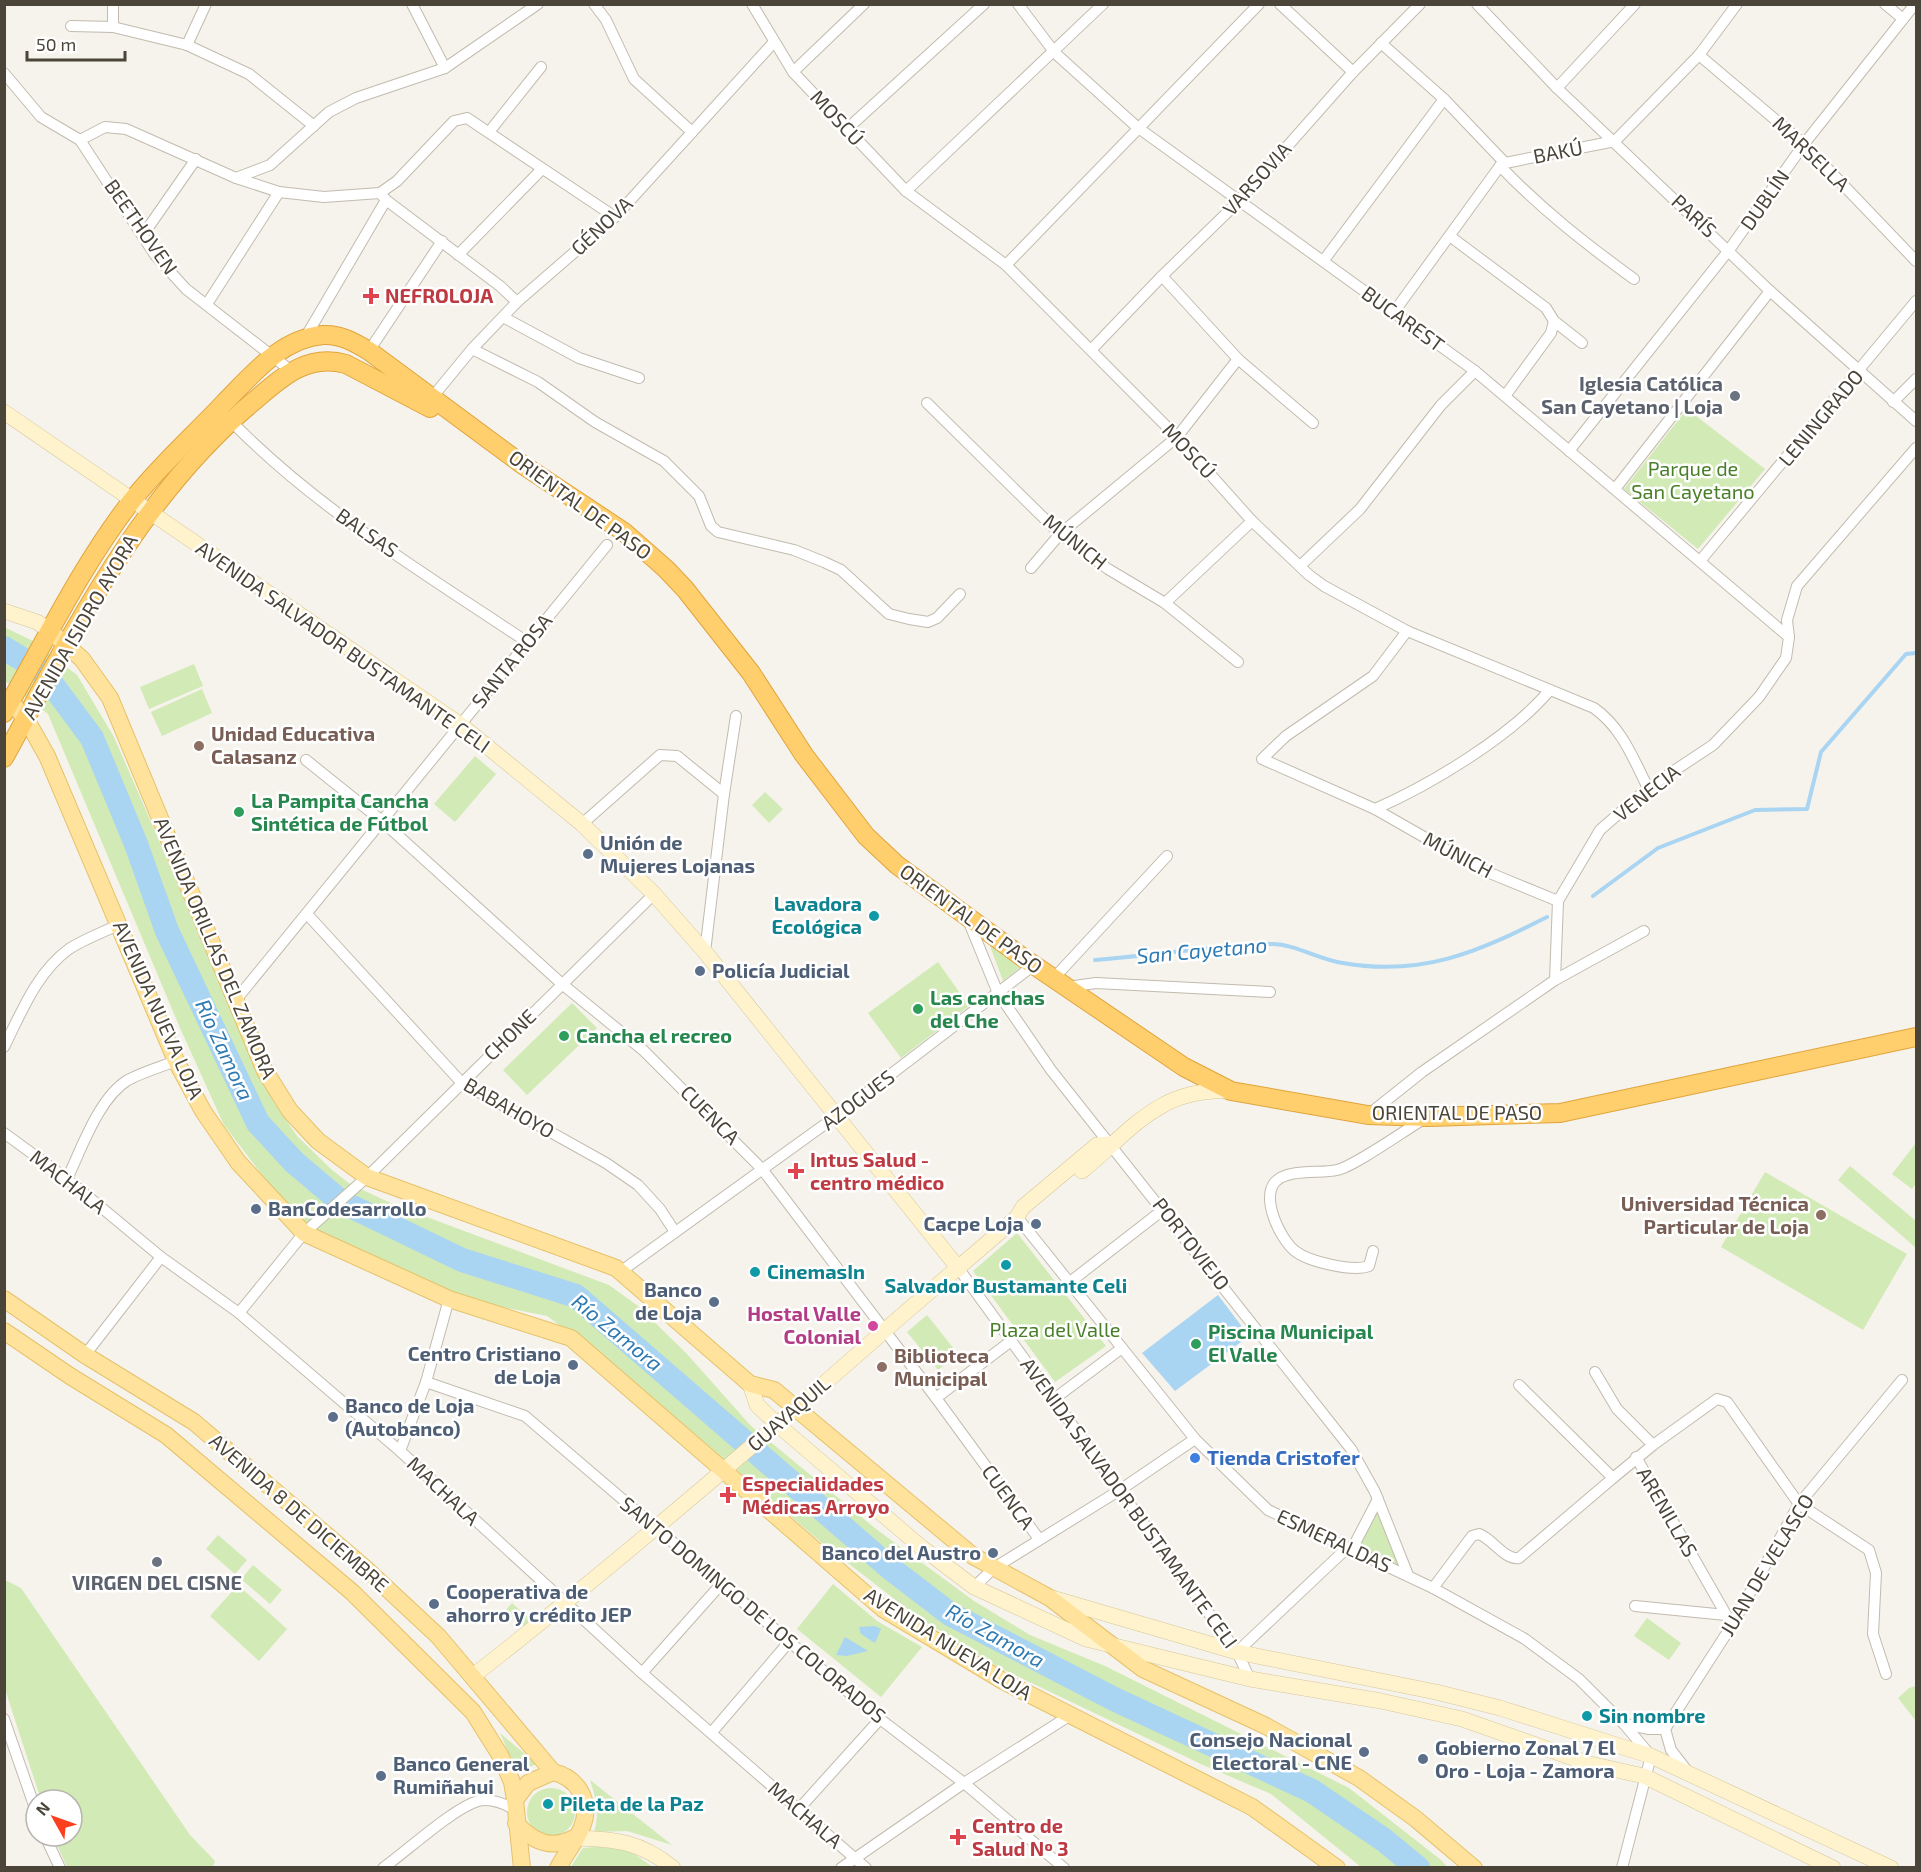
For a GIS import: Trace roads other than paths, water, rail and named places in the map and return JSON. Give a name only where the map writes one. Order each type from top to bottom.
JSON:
[{"type":"highway","name":"AVENIDA ISIDRO AYORA","points":[[4,758],[105,576],[148,512],[258,369],[290,345],[305,338],[324,335],[345,337],[369,351],[428,401],[492,442]]},
{"type":"highway","name":"AVENIDA ISIDRO AYORA","points":[[9,702],[88,564],[132,501],[224,415],[290,370],[314,363],[336,361],[428,401]]},
{"type":"highway","name":"ORIENTAL DE PASO","points":[[492,442],[624,532],[685,588],[751,673],[804,755],[866,836],[897,865],[967,918],[1184,1067],[1231,1091],[1368,1115],[1428,1117],[1560,1113],[1917,1037]]},
{"type":"main road","name":"AVENIDA SALVADOR BUSTAMANTE CELI","points":[[4,412],[460,724],[582,824],[654,894],[705,952],[959,1269]]},
{"type":"main road","points":[[4,611],[37,622],[48,633]]},
{"type":"main road","name":"AVENIDA ORILLAS DEL ZAMORA","points":[[48,633],[97,678],[110,698],[265,1071],[290,1111],[318,1141],[367,1177],[620,1272],[750,1384],[774,1390],[973,1556],[1050,1598],[1143,1669],[1266,1726],[1359,1778],[1416,1819],[1474,1868]]},
{"type":"main road","name":"AVENIDA NUEVA LOJA","points":[[9,702],[29,713],[176,1060],[203,1111],[238,1162],[304,1233],[449,1299],[571,1338],[883,1609],[1003,1682],[1252,1807],[1337,1868]]},
{"type":"main road","name":"GUAYAQUIL","points":[[473,1676],[566,1604],[778,1425],[1017,1217],[1029,1214],[1104,1153],[1110,1144],[1163,1103],[1206,1090],[1231,1091]]},
{"type":"main road","name":"AVENIDA 8 DE DICIEMBRE","points":[[4,1299],[85,1354],[194,1422],[380,1582],[438,1636],[553,1772]]},
{"type":"main road","name":"AVENIDA 8 DE DICIEMBRE","points":[[4,1331],[70,1376],[166,1435],[352,1592],[472,1712],[500,1755],[512,1782],[522,1868]]},
{"type":"main road","name":"AVENIDA ORILLAS DEL ZAMORA","points":[[750,1384],[757,1405],[778,1425],[921,1547],[974,1587],[1086,1639],[1112,1646]]},
{"type":"main road","points":[[1050,1598],[1237,1652],[1436,1692],[1500,1708],[1650,1756],[1892,1868]]},
{"type":"main road","points":[[1112,1646],[1250,1679],[1381,1701],[1462,1719],[1590,1764],[1644,1776],[1830,1867]]},
{"type":"main road","points":[[558,1868],[574,1838],[582,1828],[583,1796],[568,1777],[553,1772],[528,1783],[515,1811],[530,1836],[548,1845],[564,1844],[574,1838],[637,1844],[656,1853],[673,1868]]},
{"type":"street","points":[[112,27],[113,4]]},
{"type":"street","points":[[187,45],[206,4]]},
{"type":"street","points":[[412,4],[445,68]]},
{"type":"street","points":[[517,4],[523,16]]},
{"type":"street","points":[[236,178],[270,165],[329,112],[356,98],[445,68],[538,4]]},
{"type":"street","points":[[594,4],[606,20],[634,79],[692,132]]},
{"type":"street","name":"MOSCÚ","points":[[752,4],[793,72],[906,191],[1006,265],[1177,437],[1252,521],[1300,566],[1324,586],[1407,631],[1594,708],[1608,718],[1619,731],[1648,788]]},
{"type":"street","points":[[793,72],[864,4]]},
{"type":"street","points":[[847,129],[984,4]]},
{"type":"street","name":"BUCAREST","points":[[1018,4],[1055,53],[1137,127],[1475,371],[1788,637]]},
{"type":"street","points":[[906,191],[1055,53],[1103,4]]},
{"type":"street","points":[[1006,265],[1137,127],[1259,4]]},
{"type":"street","points":[[1280,4],[1353,72]]},
{"type":"street","name":"VARSOVIA","points":[[1091,350],[1239,201],[1353,72],[1420,4]]},
{"type":"street","name":"PARÍS","points":[[1477,4],[1557,88],[1770,291],[1860,373],[1917,421]]},
{"type":"street","points":[[1557,88],[1635,4]]},
{"type":"street","points":[[1615,141],[1699,55],[1737,4]]},
{"type":"street","points":[[1885,4],[1903,19]]},
{"type":"street","name":"DUBLÍN","points":[[1569,451],[1729,250],[1804,144],[1915,4]]},
{"type":"street","points":[[71,26],[112,27],[187,45],[249,74],[314,126]]},
{"type":"street","name":"GÉNOVA","points":[[428,401],[472,349],[517,302],[615,217],[774,42]]},
{"type":"street","points":[[1381,43],[1444,99],[1525,192],[1572,233],[1634,279]]},
{"type":"street","name":"MARSELLA","points":[[1699,55],[1804,144],[1917,261]]},
{"type":"street","points":[[489,132],[541,67]]},
{"type":"street","name":"BEETHOVEN","points":[[4,73],[41,117],[80,140],[155,255],[186,289],[275,356],[290,370]]},
{"type":"street","points":[[1324,260],[1444,99]]},
{"type":"street","points":[[305,338],[383,197],[454,121],[467,118],[615,217]]},
{"type":"street","points":[[80,140],[105,128],[126,129],[236,178],[279,192],[324,197],[383,197],[517,302]]},
{"type":"street","name":"BAKÚ","points":[[1502,164],[1615,141]]},
{"type":"street","points":[[143,235],[196,159]]},
{"type":"street","points":[[1394,312],[1502,164]]},
{"type":"street","points":[[458,255],[542,169]]},
{"type":"street","points":[[207,304],[279,192]]},
{"type":"street","points":[[1450,237],[1546,308],[1554,321],[1582,343]]},
{"type":"street","points":[[369,351],[442,242]]},
{"type":"street","points":[[1162,276],[1238,359],[1313,423]]},
{"type":"street","points":[[1615,489],[1770,291]]},
{"type":"street","name":"LENINGRADO","points":[[1700,561],[1860,373],[1917,301]]},
{"type":"street","points":[[503,317],[579,358],[639,378]]},
{"type":"street","points":[[1505,396],[1551,333],[1554,321]]},
{"type":"street","points":[[472,349],[538,382],[595,422],[664,461],[699,496],[711,526],[718,532],[794,550],[841,570],[889,614],[928,622],[937,618],[960,594]]},
{"type":"street","points":[[1031,568],[1060,534],[1177,437],[1238,359]]},
{"type":"street","points":[[1300,566],[1360,509],[1441,405],[1475,371]]},
{"type":"street","points":[[1893,402],[1917,379]]},
{"type":"street","name":"MÚNICH","points":[[927,403],[1060,534],[1108,569],[1165,603],[1238,662]]},
{"type":"street","name":"BALSAS","points":[[224,415],[270,460],[342,517],[527,642]]},
{"type":"street","name":"VENECIA","points":[[1555,980],[1558,901],[1600,830],[1648,788],[1713,745],[1759,697],[1786,658],[1787,620],[1797,586],[1917,448]]},
{"type":"street","points":[[1165,603],[1252,521]]},
{"type":"street","name":"SANTA ROSA","points":[[236,1001],[607,545]]},
{"type":"street","name":"MÚNICH","points":[[1407,631],[1373,676],[1286,736],[1262,759],[1374,808],[1480,869],[1558,901]]},
{"type":"street","points":[[1374,808],[1413,792],[1515,725],[1549,691]]},
{"type":"street","points":[[705,952],[736,716]]},
{"type":"street","points":[[582,824],[660,755],[677,756],[724,794]]},
{"type":"street","name":"CUENCA","points":[[306,760],[382,821],[562,984],[650,1057],[762,1169],[936,1398],[1038,1539]]},
{"type":"street","points":[[1060,982],[1167,856]]},
{"type":"street","name":"CHONE","points":[[239,1313],[304,1233],[367,1177],[654,894]]},
{"type":"street","name":"BABAHOYO","points":[[307,914],[461,1082],[606,1163],[638,1185],[660,1209],[675,1232]]},
{"type":"street","name":"PORTOVIEJO","points":[[967,918],[998,993],[1051,1070],[1164,1209],[1351,1449],[1378,1499],[1408,1575]]},
{"type":"street","points":[[4,1047],[25,1005],[56,960],[71,948],[120,924]]},
{"type":"street","points":[[1368,1115],[1422,1072],[1555,980],[1644,931]]},
{"type":"street","name":"AZOGUES","points":[[620,1272],[835,1117],[1034,965]]},
{"type":"street","points":[[1060,982],[1270,992]]},
{"type":"street","points":[[67,1179],[102,1107],[114,1093],[126,1081],[176,1060]]},
{"type":"street","points":[[1373,1251],[1369,1266],[1359,1270],[1313,1260],[1295,1252],[1286,1241],[1268,1202],[1270,1192],[1276,1180],[1291,1175],[1339,1170],[1428,1117]]},
{"type":"street","name":"MACHALA","points":[[4,1132],[67,1179],[161,1257],[239,1313],[400,1452],[642,1673],[866,1868]]},
{"type":"street","points":[[1070,1282],[1164,1209]]},
{"type":"street","name":"ESMERALDAS","points":[[1017,1217],[1195,1439],[1268,1510],[1349,1550],[1408,1575],[1525,1639],[1579,1679],[1624,1724],[1650,1756]]},
{"type":"street","points":[[85,1354],[161,1257]]},
{"type":"street","name":"AVENIDA SALVADOR BUSTAMANTE CELI","points":[[959,1269],[1237,1652],[1250,1679]]},
{"type":"street","points":[[400,1452],[426,1382],[449,1299]]},
{"type":"street","points":[[936,1398],[1011,1341]]},
{"type":"street","points":[[1054,1399],[1122,1348]]},
{"type":"street","points":[[1595,1372],[1617,1408],[1653,1445]]},
{"type":"street","name":"JUAN DE VELASCO","points":[[1665,1729],[1799,1504],[1902,1380]]},
{"type":"street","name":"SANTO DOMINGO DE LOS COLORADOS","points":[[426,1382],[525,1416],[880,1719],[964,1783],[1064,1868]]},
{"type":"street","name":"ARENILLAS","points":[[1519,1385],[1613,1478],[1636,1457],[1729,1620]]},
{"type":"street","points":[[1636,1457],[1717,1400],[1727,1402],[1799,1504],[1869,1550],[1876,1574],[1873,1634],[1886,1674]]},
{"type":"street","points":[[974,1587],[994,1568],[1120,1490],[1195,1439]]},
{"type":"street","points":[[1433,1588],[1472,1536],[1479,1534],[1484,1536],[1508,1556],[1519,1558],[1613,1478]]},
{"type":"street","points":[[1237,1652],[1349,1550],[1378,1499]]},
{"type":"street","points":[[642,1673],[722,1583]]},
{"type":"street","points":[[1635,1606],[1729,1620]]},
{"type":"street","points":[[712,1732],[789,1642]]},
{"type":"street","points":[[841,1868],[964,1783],[1069,1716]]},
{"type":"street","points":[[4,1719],[28,1788]]},
{"type":"street","points":[[798,1810],[880,1719]]},
{"type":"street","points":[[1624,1724],[1649,1729],[1665,1729],[1671,1750],[1689,1773]]},
{"type":"street","points":[[1622,1868],[1650,1756]]},
{"type":"street","points":[[383,1868],[454,1815],[478,1801],[503,1803],[515,1811]]},
{"type":"street","points":[[51,1848],[60,1868]]},
{"type":"water","name":"Piscina Municipal El Valle","points":[[1218,1295],[1249,1336],[1175,1391],[1142,1353]]},
{"type":"water","points":[[875,1626],[881,1629],[875,1643],[861,1634],[859,1627]]},
{"type":"water","points":[[845,1637],[868,1651],[847,1656],[836,1655]]},
{"type":"waterway","name":"Río Zamora","points":[[4,648],[43,672],[92,738],[136,844],[167,931],[258,1123],[294,1162],[340,1201],[462,1260],[576,1296],[890,1568],[950,1614],[1114,1699],[1312,1791],[1384,1840],[1418,1868]]},
{"type":"waterway","name":"San Cayetano","points":[[1593,896],[1658,848],[1755,810],[1807,809],[1821,752],[1906,654],[1916,653]]},
{"type":"waterway","name":"San Cayetano","points":[[1095,960],[1272,944],[1343,963],[1398,967],[1424,964],[1473,951],[1547,917]]},
{"type":"place","name":"NEFROLOJA","points":[[371,296]]},
{"type":"place","name":"Iglesia Católica San Cayetano | Loja","points":[[1735,396]]},
{"type":"place","name":"Unidad Educativa Calasanz","points":[[199,746]]},
{"type":"place","name":"La Pampita Cancha Sintética de Fútbol","points":[[239,812]]},
{"type":"place","name":"Unión de Mujeres Lojanas","points":[[588,854]]},
{"type":"place","name":"Lavadora Ecológica","points":[[874,916]]},
{"type":"place","name":"Policía Judicial","points":[[700,971]]},
{"type":"place","name":"Las canchas del Che","points":[[918,1009]]},
{"type":"place","name":"Cancha el recreo","points":[[564,1036]]},
{"type":"place","name":"Intus Salud - centro médico","points":[[796,1171]]},
{"type":"place","name":"BanCodesarrollo","points":[[256,1209]]},
{"type":"place","name":"Universidad Técnica Particular de Loja","points":[[1821,1215]]},
{"type":"place","name":"Cacpe Loja","points":[[1036,1224]]},
{"type":"place","name":"Salvador Bustamante Celi","points":[[1006,1265]]},
{"type":"place","name":"CinemasIn","points":[[755,1272]]},
{"type":"place","name":"Banco de Loja","points":[[714,1302]]},
{"type":"place","name":"Hostal Valle Colonial","points":[[873,1326]]},
{"type":"place","name":"Piscina Municipal El Valle","points":[[1196,1344]]},
{"type":"place","name":"Centro Cristiano de Loja","points":[[573,1365]]},
{"type":"place","name":"Biblioteca Municipal","points":[[882,1367]]},
{"type":"place","name":"Banco de Loja (Autobanco)","points":[[333,1417]]},
{"type":"place","name":"Tienda Cristofer","points":[[1195,1458]]},
{"type":"place","name":"Especialidades Médicas Arroyo","points":[[728,1495]]},
{"type":"place","name":"Banco del Austro","points":[[993,1553]]},
{"type":"place","name":"VIRGEN DEL CISNE","points":[[157,1562]]},
{"type":"place","name":"Cooperativa de ahorro y crédito JEP","points":[[434,1604]]},
{"type":"place","name":"Sin nombre","points":[[1587,1716]]},
{"type":"place","name":"Consejo Nacional Electoral - CNE","points":[[1364,1752]]},
{"type":"place","name":"Gobierno Zonal 7 El Oro - Loja - Zamora","points":[[1423,1759]]},
{"type":"place","name":"Banco General Rumiñahui","points":[[381,1776]]},
{"type":"place","name":"Pileta de la Paz","points":[[548,1804]]},
{"type":"place","name":"Centro de Salud Nº 3","points":[[958,1837]]},
{"type":"park label","name":"Parque de San Cayetano","points":[[1693,480]]},
{"type":"park label","name":"Plaza del Valle","points":[[1055,1330]]}]
